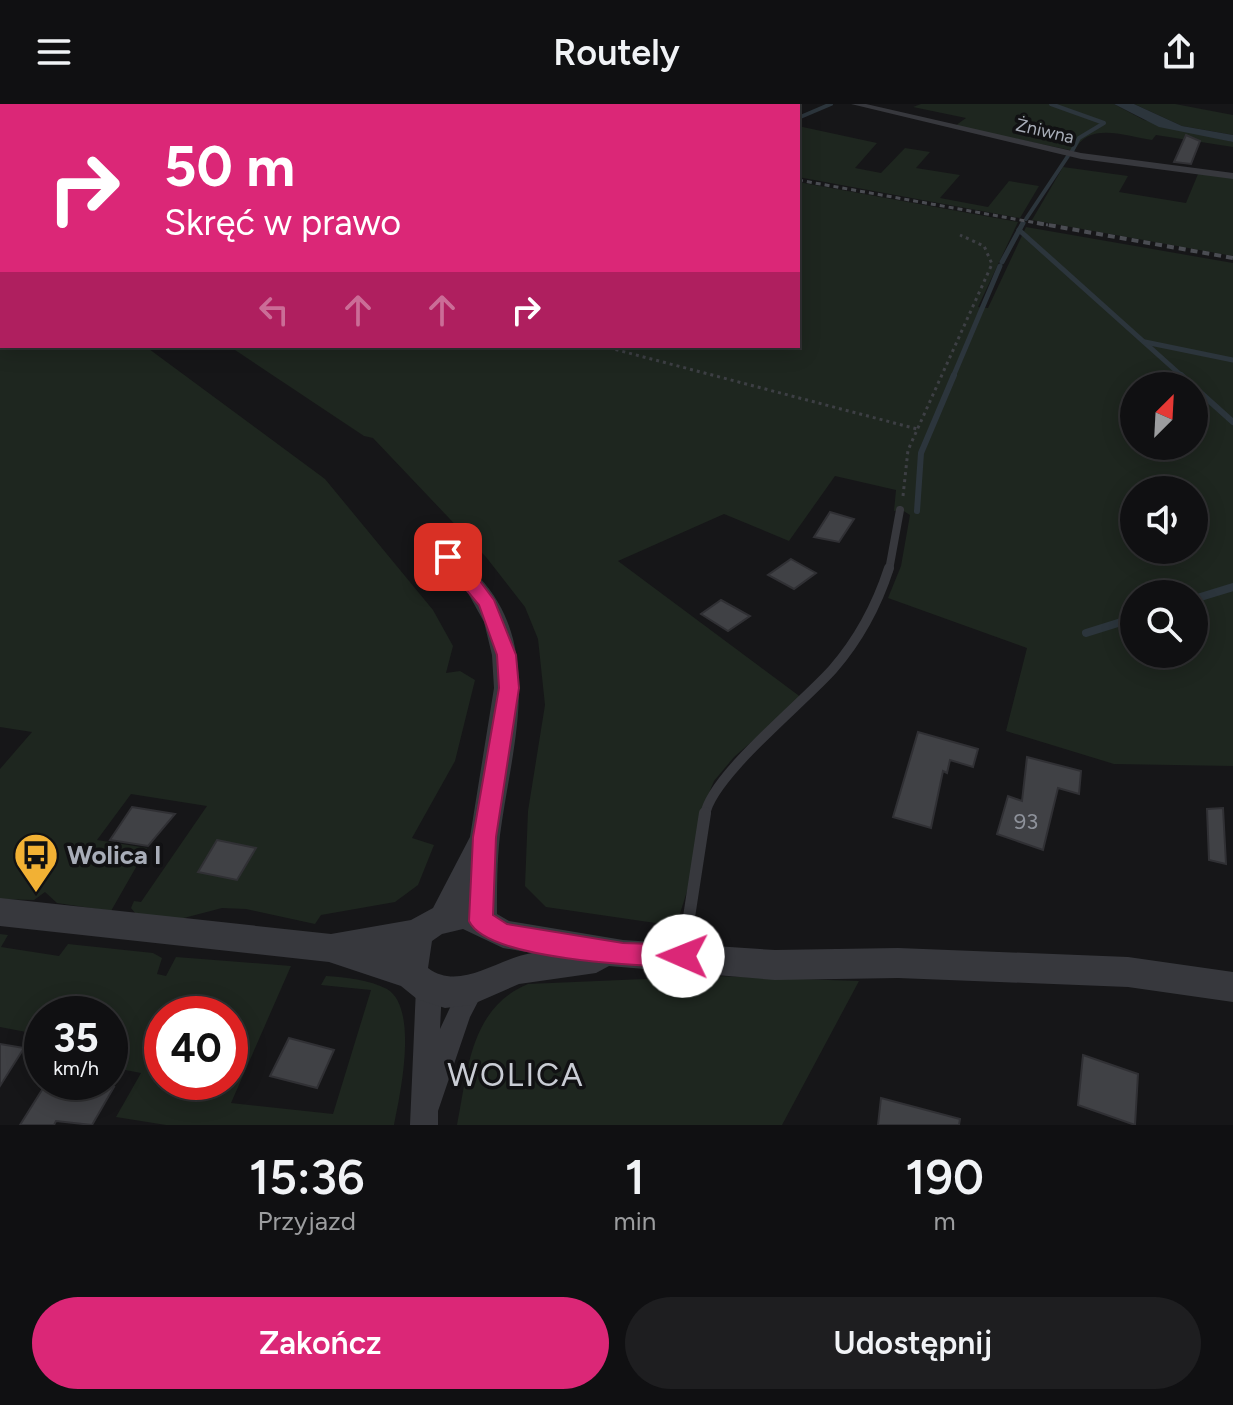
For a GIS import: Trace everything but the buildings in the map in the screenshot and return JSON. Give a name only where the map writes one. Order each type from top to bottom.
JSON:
[{"type":"street","name":"Żniwna","points":[[855,104],[1068,153],[1233,176]]},
{"type":"street","points":[[425,1115],[439,1081],[461,1005],[504,962],[492,927],[484,837],[509,688],[507,655],[488,604],[465,573],[448,557]]},
{"type":"street","points":[[425,1115],[421,982],[412,954],[484,837]]},
{"type":"street","points":[[0,912],[329,948],[458,994],[516,970],[623,954]]},
{"type":"street","points":[[329,948],[432,926],[463,915],[492,927],[623,954],[775,965],[898,963],[1128,972],[1233,987]]},
{"type":"lane","points":[[683,956],[706,807],[715,788],[825,683],[847,654],[893,568],[900,510]]},
{"type":"path","points":[[900,510],[908,450],[992,264],[984,246],[960,235]]},
{"type":"path","points":[[610,348],[917,429]]},
{"type":"shaded area","points":[[921,104],[1114,104],[1144,120],[1233,142],[1233,147],[1156,135],[1152,140],[1098,133],[1081,142],[1074,151],[955,126],[966,118],[913,107]]},
{"type":"shaded area","points":[[1114,104],[1134,104],[1182,126],[1233,135],[1233,142],[1159,127]]},
{"type":"shaded area","points":[[1134,104],[1175,104],[1233,115],[1233,135],[1182,126]]},
{"type":"shaded area","points":[[800,126],[877,143],[855,168],[881,173],[905,148],[930,152],[916,168],[960,175],[940,198],[988,207],[1009,181],[1039,186],[1020,218],[800,177]]},
{"type":"shaded area","points":[[1063,167],[1128,176],[1119,192],[1186,203],[1198,174],[1233,177],[1233,256],[1032,220]]},
{"type":"shaded area","points":[[800,182],[1018,222],[978,307],[988,308],[1026,227],[1233,263],[1233,766],[1114,764],[1006,731],[1027,648],[888,598],[901,566],[910,515],[902,510],[894,511],[896,490],[835,476],[789,541],[724,514],[618,561],[802,698],[734,757],[714,781],[701,812],[690,882],[676,926],[546,907],[525,886],[528,811],[545,705],[538,639],[525,607],[486,557],[373,438],[364,436],[232,348],[800,348]]},
{"type":"shaded area","points":[[0,348],[148,348],[325,479],[433,610],[453,646],[446,673],[460,671],[475,680],[455,761],[412,838],[434,845],[418,885],[395,902],[321,915],[315,924],[246,909],[222,908],[180,919],[136,914],[131,908],[134,901],[141,902],[207,806],[131,794],[97,840],[147,848],[111,911],[57,903],[45,892],[34,900],[0,899],[0,769],[32,732],[0,727]]},
{"type":"shaded area","points":[[0,934],[8,935],[1,947],[59,956],[68,944],[153,953],[162,958],[157,974],[166,976],[176,957],[291,966],[248,1064],[248,996],[144,996],[144,1100],[232,1100],[231,1103],[333,1114],[371,990],[321,985],[326,976],[365,981],[387,989],[397,999],[402,1014],[405,1053],[394,1125],[166,1125],[116,1117],[141,1073],[128,1070],[128,996],[24,996],[24,1032],[0,1027]]},
{"type":"shaded area","points":[[714,976],[859,981],[782,1125],[457,1125],[475,1043],[494,1008],[509,995],[528,984]]},
{"type":"waterway","points":[[800,117],[831,104]]},
{"type":"waterway","points":[[1051,104],[1104,123],[1079,138],[1071,153]]},
{"type":"waterway","points":[[1026,219],[1068,156]]},
{"type":"waterway","points":[[1019,230],[1023,223]]},
{"type":"waterway","points":[[1002,262],[1019,230]]},
{"type":"waterway","points":[[1019,230],[1177,372]]},
{"type":"waterway","points":[[953,377],[1000,266]]},
{"type":"waterway","points":[[1145,342],[1233,360]]},
{"type":"waterway","points":[[917,511],[921,453],[954,375]]},
{"type":"waterway","points":[[1208,400],[1233,422]]},
{"type":"waterway","points":[[1208,595],[1233,587]]},
{"type":"waterway","points":[[1086,633],[1120,622]]},
{"type":"railway","points":[[800,180],[1048,225]]},
{"type":"railway","points":[[1037,223],[1233,258]]},
{"type":"place","name":"Wolica I","points":[[36,894]]},
{"type":"district","name":"WOLICA","points":[[516,1075]]},
{"type":"route","points":[[448,557],[465,573],[488,604],[507,655],[509,688],[484,837],[481,921],[503,934],[623,954],[683,956]]}]
